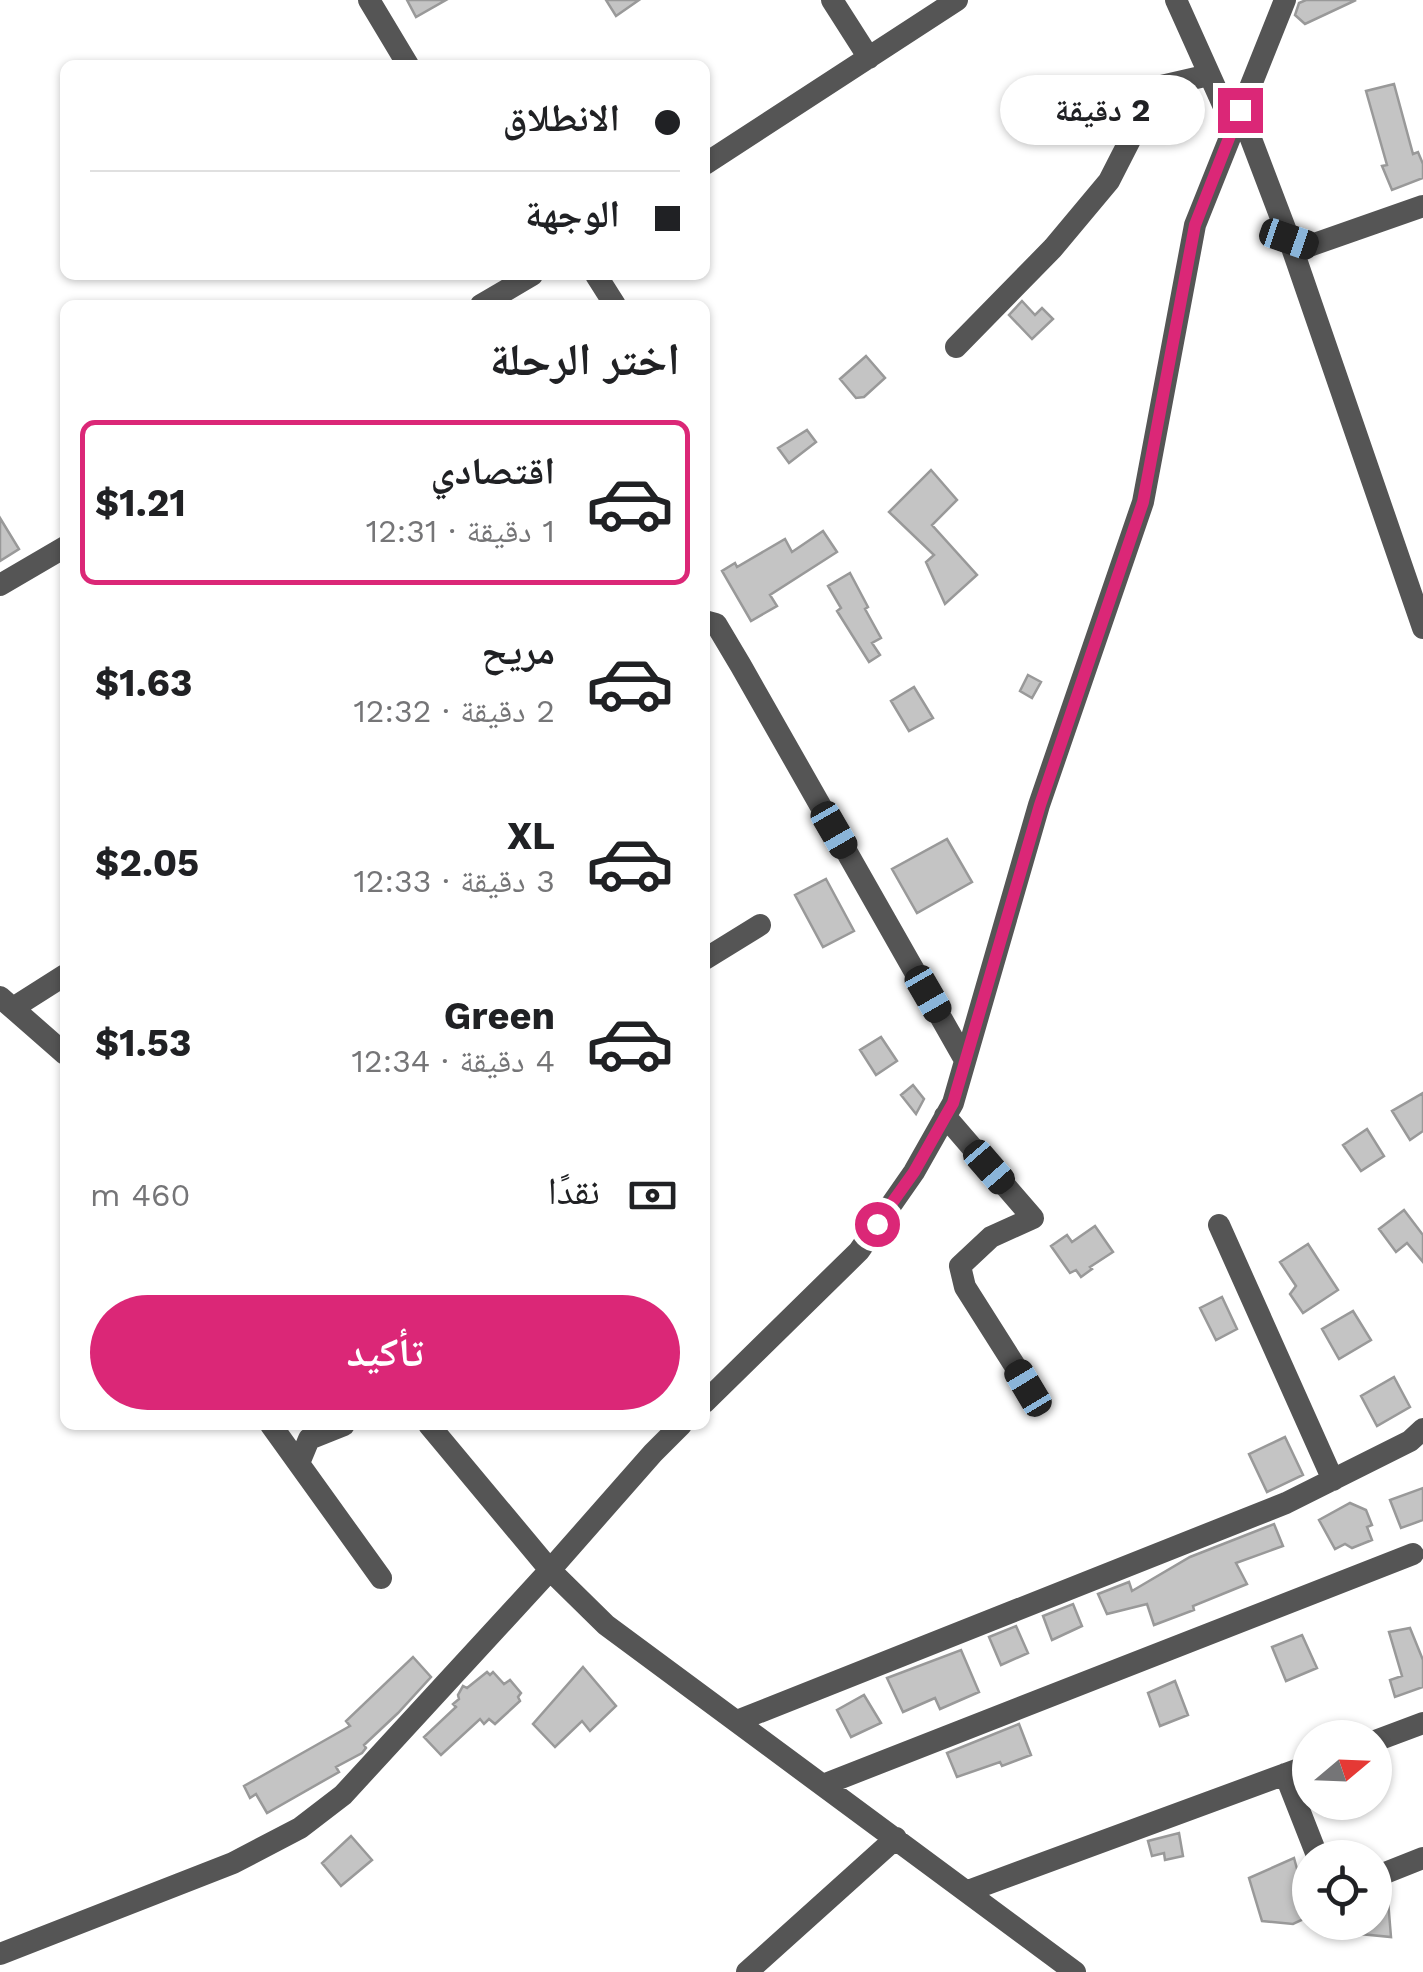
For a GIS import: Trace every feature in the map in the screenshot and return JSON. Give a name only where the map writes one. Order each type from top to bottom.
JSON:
[{"type":"street","points":[[368,0],[405,60]]},
{"type":"street","points":[[832,0],[869,58]]},
{"type":"street","points":[[710,161],[956,0]]},
{"type":"street","points":[[1176,0],[1208,75],[1236,119],[1289,239],[1423,628]]},
{"type":"street","points":[[710,1397],[859,1251],[914,1172],[953,1103],[1040,805],[1143,502],[1195,225],[1284,0]]},
{"type":"street","points":[[956,347],[1053,248],[1109,182],[1157,88],[1208,75]]},
{"type":"street","points":[[1289,239],[1308,246],[1423,206]]},
{"type":"street","points":[[489,300],[523,280]]},
{"type":"street","points":[[0,585],[60,551]]},
{"type":"street","points":[[710,622],[716,624],[741,666],[965,1060]]},
{"type":"street","points":[[710,956],[760,926]]},
{"type":"street","points":[[60,977],[6,1003],[60,1050]]},
{"type":"street","points":[[946,1116],[1033,1218],[991,1237],[960,1266],[965,1286],[1028,1388]]},
{"type":"street","points":[[1218,1225],[1333,1480]]},
{"type":"street","points":[[737,1721],[1286,1503],[1410,1442],[1423,1429]]},
{"type":"street","points":[[276,1430],[382,1578]]},
{"type":"street","points":[[299,1463],[309,1439],[332,1430]]},
{"type":"street","points":[[433,1430],[550,1570],[606,1626],[1076,1972]]},
{"type":"street","points":[[0,1954],[233,1863],[300,1828],[343,1795],[677,1430]]},
{"type":"street","points":[[823,1785],[1413,1554]]},
{"type":"street","points":[[1392,1735],[1423,1723]]},
{"type":"street","points":[[968,1892],[1292,1772]]},
{"type":"street","points":[[1286,1774],[1311,1840]]},
{"type":"street","points":[[747,1972],[896,1838]]},
{"type":"street","points":[[1392,1870],[1423,1858]]},
{"type":"building","points":[[407,0],[446,0],[416,17]]},
{"type":"building","points":[[606,0],[639,0],[616,16]]},
{"type":"building","points":[[1356,0],[1305,24],[1295,15],[1299,3]]},
{"type":"building","points":[[1394,84],[1413,154],[1418,152],[1423,164],[1423,178],[1392,190],[1382,166],[1387,165],[1366,91]]},
{"type":"building","points":[[1022,301],[1035,315],[1042,308],[1053,319],[1032,339],[1009,315]]},
{"type":"building","points":[[866,356],[885,378],[864,397],[856,398],[840,379]]},
{"type":"building","points":[[807,430],[816,442],[789,463],[778,448]]},
{"type":"building","points":[[931,470],[957,500],[932,525],[977,575],[945,604],[926,562],[934,555],[889,512]]},
{"type":"building","points":[[0,518],[19,549],[0,561]]},
{"type":"building","points":[[823,531],[837,552],[770,595],[777,606],[751,621],[722,571],[735,563],[737,567],[785,539],[792,552]]},
{"type":"building","points":[[850,573],[881,638],[872,643],[880,655],[869,662],[837,611],[841,608],[828,586]]},
{"type":"building","points":[[1028,675],[1041,682],[1032,698],[1020,691]]},
{"type":"building","points":[[914,687],[933,718],[909,731],[891,701]]},
{"type":"building","points":[[947,839],[972,882],[917,913],[892,869]]},
{"type":"building","points":[[826,879],[854,931],[823,947],[795,895]]},
{"type":"building","points":[[881,1037],[897,1061],[876,1075],[860,1050]]},
{"type":"building","points":[[913,1085],[924,1099],[916,1114],[901,1095]]},
{"type":"building","points":[[1423,1093],[1423,1131],[1410,1140],[1392,1111]]},
{"type":"building","points":[[1367,1129],[1384,1156],[1361,1171],[1343,1145]]},
{"type":"building","points":[[1404,1210],[1423,1235],[1423,1262],[1407,1243],[1396,1252],[1379,1229]]},
{"type":"building","points":[[1095,1226],[1113,1252],[1081,1277],[1076,1270],[1070,1273],[1051,1246],[1067,1235],[1072,1242]]},
{"type":"building","points":[[1308,1244],[1338,1290],[1303,1313],[1290,1294],[1296,1286],[1280,1262]]},
{"type":"building","points":[[1222,1297],[1237,1329],[1216,1340],[1200,1308]]},
{"type":"building","points":[[1353,1311],[1371,1340],[1339,1359],[1322,1329]]},
{"type":"building","points":[[1394,1377],[1410,1407],[1377,1426],[1361,1396]]},
{"type":"building","points":[[1285,1437],[1303,1475],[1267,1492],[1249,1454]]},
{"type":"building","points":[[1423,1488],[1423,1520],[1401,1528],[1390,1500]]},
{"type":"building","points":[[1350,1503],[1366,1510],[1372,1540],[1352,1548],[1345,1544],[1335,1549],[1319,1520]]},
{"type":"building","points":[[1274,1524],[1283,1546],[1236,1563],[1247,1584],[1154,1625],[1147,1604],[1107,1614],[1098,1594],[1129,1582],[1132,1591],[1190,1557]]},
{"type":"building","points":[[1073,1604],[1082,1626],[1052,1640],[1043,1616]]},
{"type":"building","points":[[1016,1626],[1028,1653],[1001,1665],[989,1637]]},
{"type":"building","points":[[1410,1628],[1423,1660],[1423,1687],[1395,1697],[1390,1680],[1402,1676],[1389,1632]]},
{"type":"building","points":[[1302,1635],[1317,1668],[1286,1681],[1272,1647]]},
{"type":"building","points":[[961,1650],[979,1692],[940,1709],[935,1698],[903,1712],[887,1678]]},
{"type":"building","points":[[413,1657],[431,1677],[364,1745],[362,1753],[336,1767],[339,1772],[267,1813],[256,1794],[250,1798],[244,1786],[350,1726],[346,1721]]},
{"type":"building","points":[[583,1667],[616,1706],[590,1731],[582,1721],[555,1747],[533,1724]]},
{"type":"building","points":[[487,1672],[493,1672],[504,1684],[510,1680],[521,1693],[520,1701],[495,1724],[489,1719],[484,1724],[480,1719],[441,1755],[424,1737],[456,1707],[453,1704],[463,1686],[467,1688]]},
{"type":"building","points":[[1175,1681],[1188,1715],[1160,1726],[1148,1693]]},
{"type":"building","points":[[864,1695],[881,1723],[851,1737],[837,1710]]},
{"type":"building","points":[[1019,1724],[1031,1755],[957,1777],[947,1753]]},
{"type":"building","points":[[1179,1833],[1183,1856],[1165,1860],[1164,1853],[1152,1856],[1148,1841]]},
{"type":"building","points":[[351,1836],[372,1860],[341,1886],[322,1863]]},
{"type":"building","points":[[1292,1859],[1292,1924],[1262,1921],[1249,1878]]},
{"type":"route","points":[[877,1224],[914,1172],[953,1103],[1040,805],[1143,502],[1195,225],[1240,110]]}]
